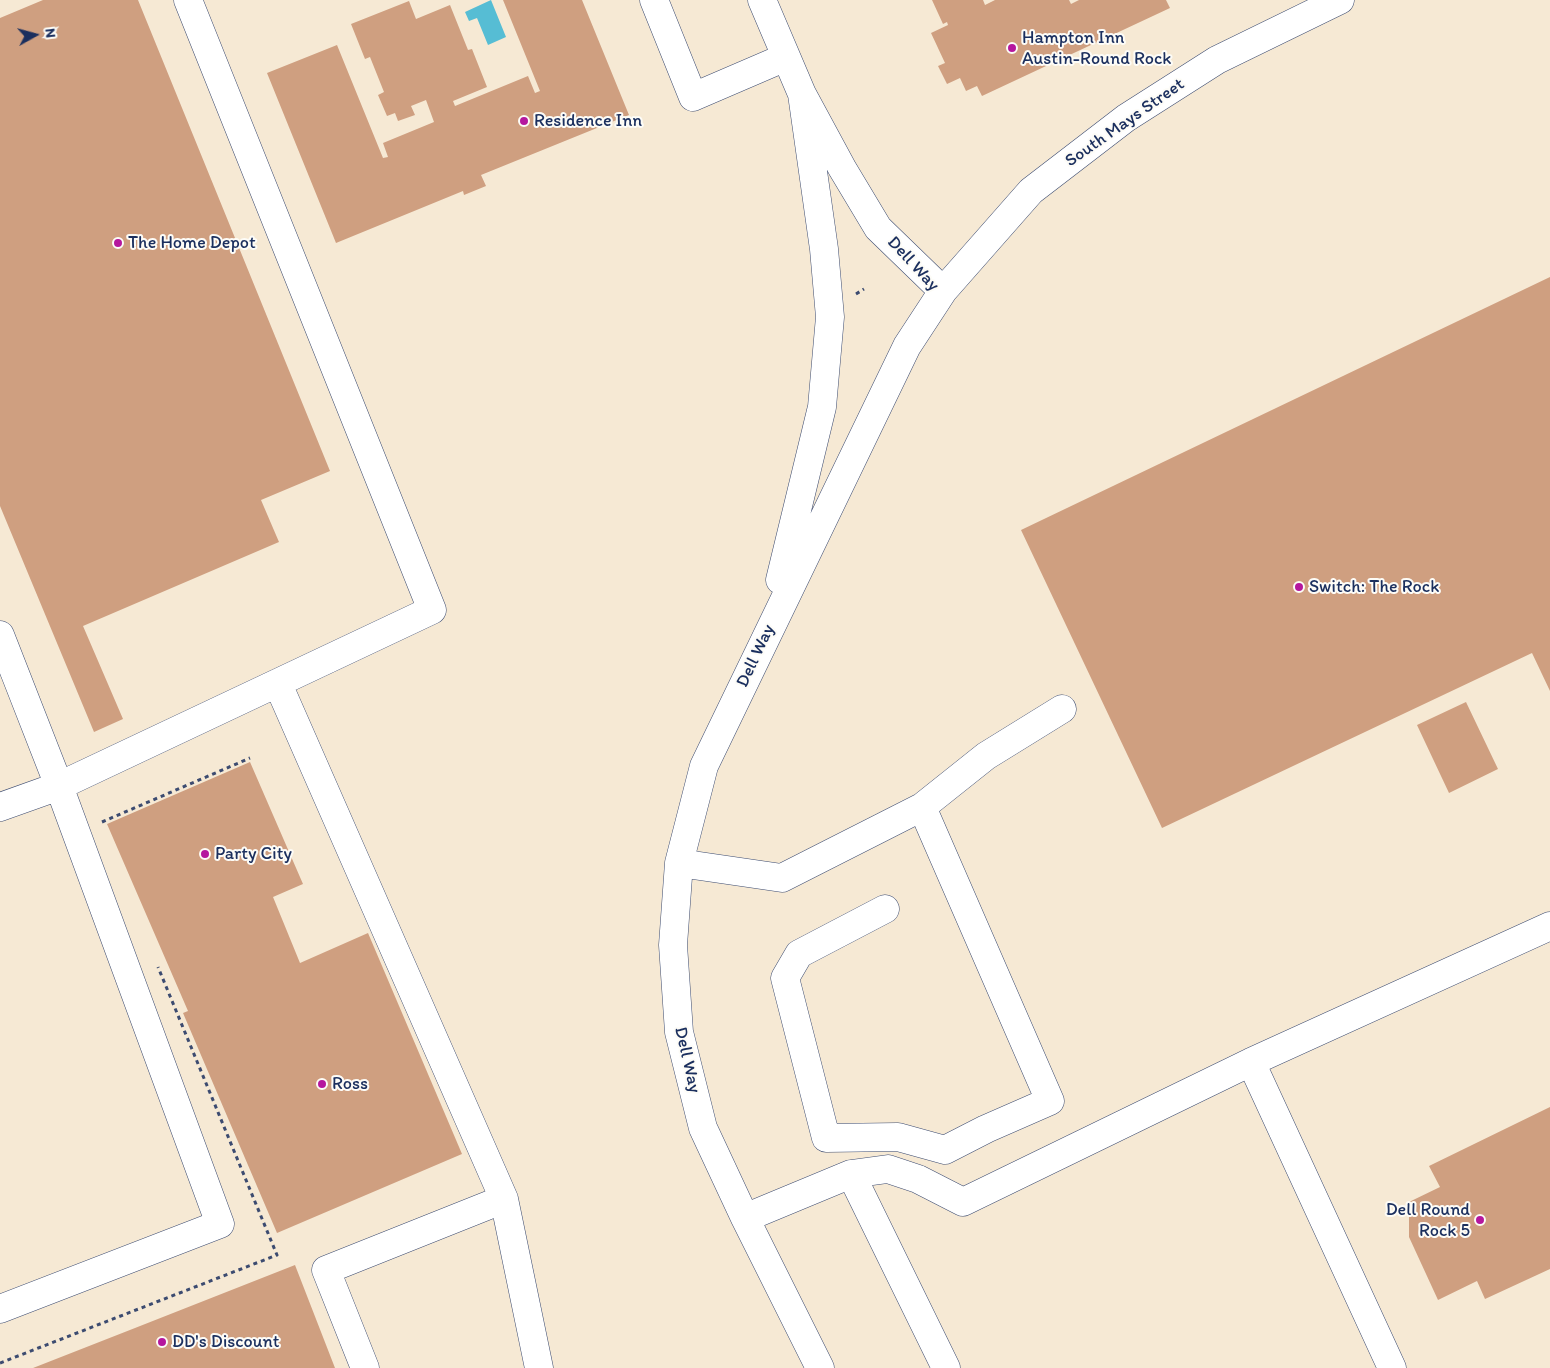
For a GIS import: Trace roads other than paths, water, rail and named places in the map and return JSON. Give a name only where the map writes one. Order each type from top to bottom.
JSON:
[{"type":"street","points":[[0,807],[59,786],[432,610],[188,0]]},
{"type":"street","points":[[654,0],[693,97],[786,57]]},
{"type":"street","name":"Dell Way","points":[[762,0],[802,94],[842,168],[878,228],[943,291],[907,346],[704,766],[679,863],[673,945],[678,1032],[703,1128],[745,1218],[820,1368]]},
{"type":"street","name":"South Mays Street","points":[[943,291],[1031,191],[1126,118],[1217,60],[1309,6],[1340,0]]},
{"type":"street","points":[[766,636],[822,407],[830,317],[824,249],[802,94]]},
{"type":"street","points":[[0,634],[59,786],[220,1224],[0,1309]]},
{"type":"street","points":[[278,684],[504,1199],[539,1368]]},
{"type":"street","points":[[679,863],[782,878],[922,807],[986,756],[1062,709]]},
{"type":"street","points":[[885,910],[799,954],[785,978],[826,1138],[898,1137],[945,1150],[986,1129],[1050,1101],[922,807]]},
{"type":"street","points":[[745,1218],[850,1174],[888,1169],[918,1179],[963,1202],[1251,1062],[1550,926]]},
{"type":"street","points":[[1251,1062],[1392,1368]]},
{"type":"street","points":[[850,1174],[946,1368]]},
{"type":"street","points":[[365,1368],[326,1270],[504,1199]]},
{"type":"water","points":[[491,0],[506,37],[488,45],[477,18],[469,21],[465,12]]},
{"type":"place","name":"Hampton Inn Austin-Round Rock","points":[[1012,48]]},
{"type":"place","name":"Residence Inn","points":[[524,121]]},
{"type":"place","name":"The Home Depot","points":[[118,243]]},
{"type":"place","name":"Switch: The Rock","points":[[1299,587]]},
{"type":"place","name":"Party City","points":[[205,854]]},
{"type":"place","name":"Ross","points":[[322,1084]]},
{"type":"place","name":"Dell Round Rock 5","points":[[1480,1220]]},
{"type":"place","name":"DD's Discount","points":[[162,1342]]}]
